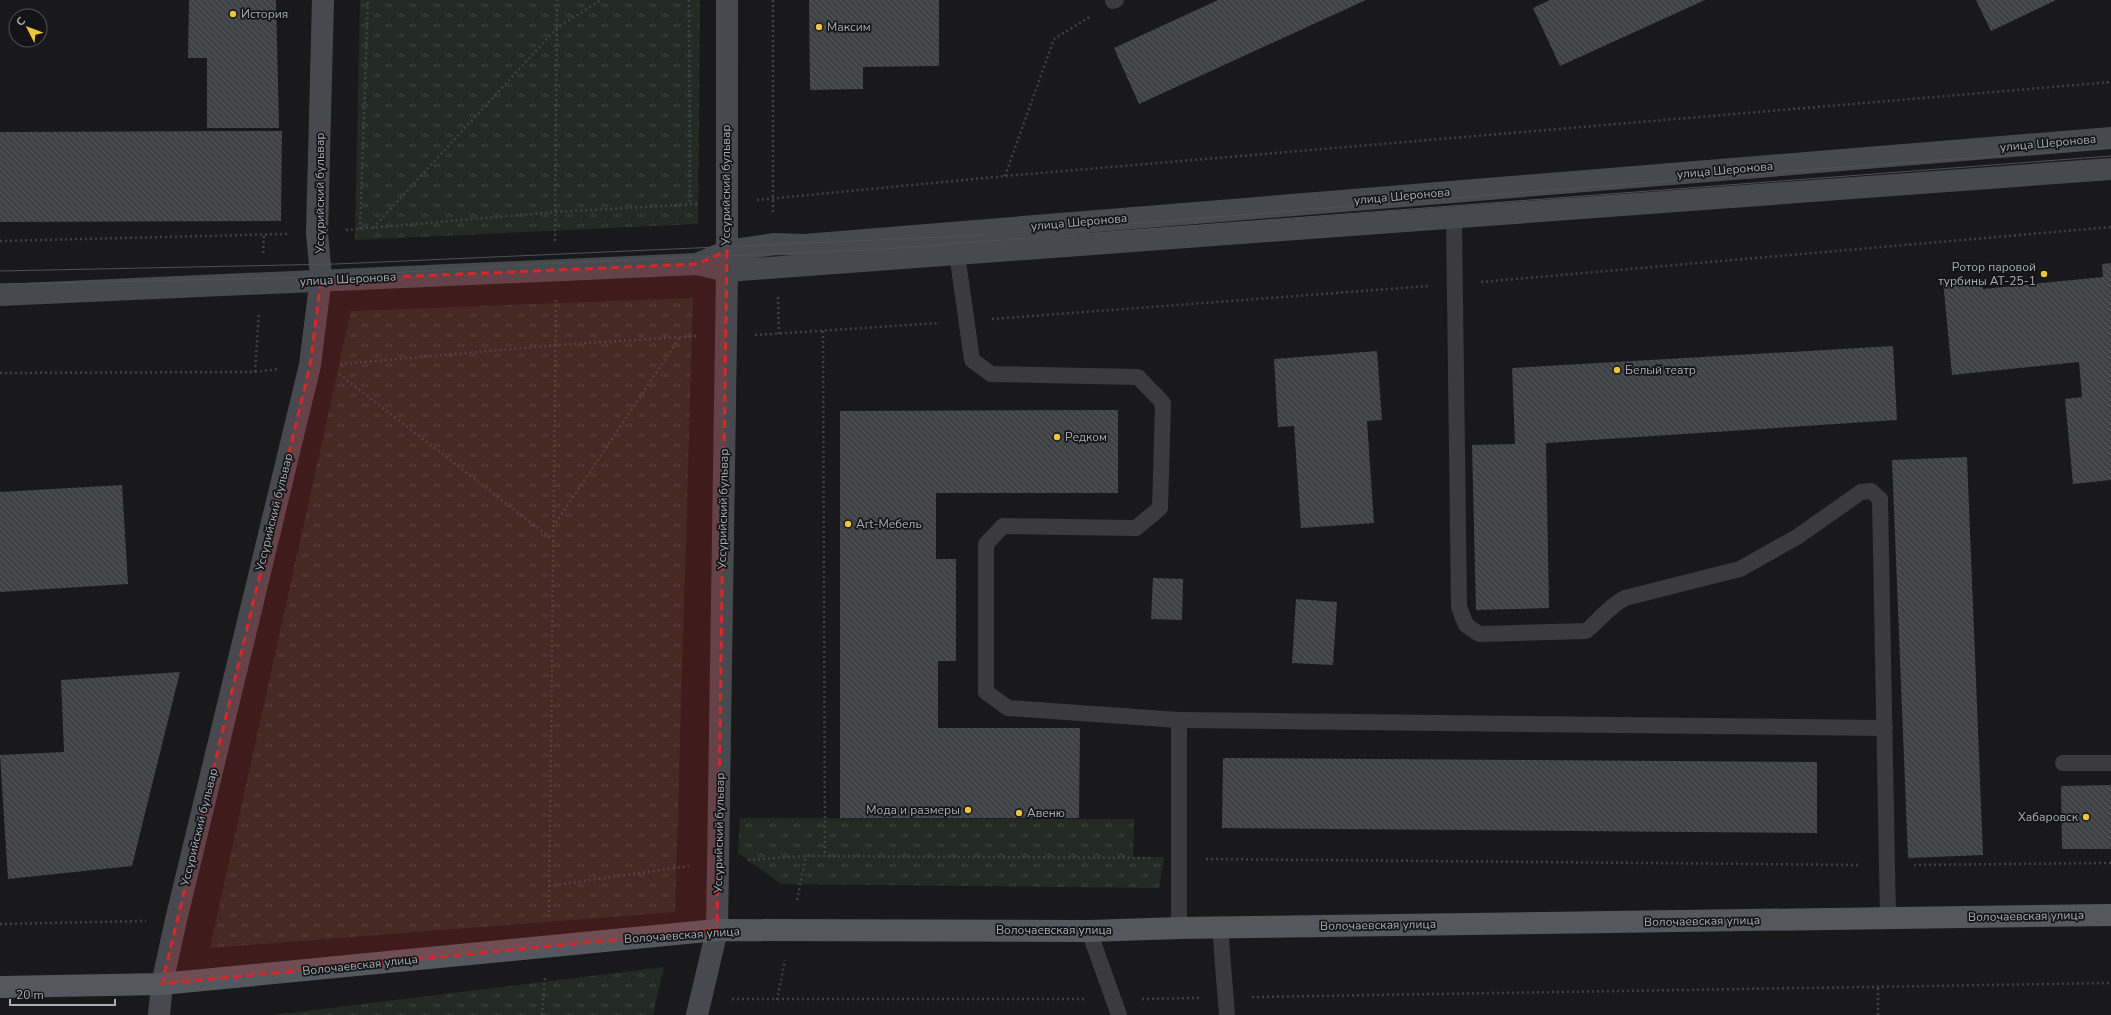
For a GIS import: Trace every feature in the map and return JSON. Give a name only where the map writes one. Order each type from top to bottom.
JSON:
[{"type":"main road","name":"Уссурийский бульвар","points":[[159,1015],[162,984],[176,920],[310,366],[321,280],[317,233],[323,0]]},
{"type":"main road","name":"Уссурийский бульвар","points":[[700,1006],[717,930],[727,261],[727,0]]},
{"type":"main road","name":"улица Шеронова","points":[[727,261],[775,244],[852,241],[2111,138]]},
{"type":"main road","name":"улица Шеронова","points":[[0,295],[253,285],[321,280],[696,264],[727,261],[776,267],[1454,219],[2111,169]]},
{"type":"main road","name":"Волочаевская улица","points":[[0,987],[162,984],[717,930],[1089,931],[1220,927],[2111,915]]},
{"type":"lane","points":[[1454,219],[1459,607],[1466,625],[1479,634],[1586,631],[1595,624],[1613,604],[1625,598],[1740,569],[1797,537],[1861,492],[1871,491],[1880,499],[1888,918]]},
{"type":"lane","points":[[957,254],[972,360],[991,374],[1138,377],[1163,403],[1160,508],[1136,528],[1003,526],[986,544],[986,692],[1008,708],[1179,720],[1885,728]]},
{"type":"lane","points":[[1179,720],[1179,928]]},
{"type":"lane","points":[[2063,763],[2111,763]]},
{"type":"lane","points":[[1220,927],[1227,1015]]},
{"type":"lane","points":[[1089,931],[1119,1015]]},
{"type":"path","points":[[360,229],[368,0]]},
{"type":"path","points":[[542,1015],[548,946],[552,539],[557,345],[555,212],[557,0]]},
{"type":"path","points":[[373,228],[557,28],[601,0]]},
{"type":"path","points":[[689,0],[690,205]]},
{"type":"path","points":[[773,0],[772,198],[775,244]]},
{"type":"path","points":[[1005,176],[1054,39],[1114,1]]},
{"type":"path","points":[[0,241],[317,233],[555,212],[726,203],[1005,176],[2111,82]]},
{"type":"path","points":[[557,345],[680,336],[779,334],[967,321],[1454,284],[2111,228]]},
{"type":"path","points":[[776,267],[779,334]]},
{"type":"path","points":[[823,331],[825,856]]},
{"type":"path","points":[[553,528],[680,336]]},
{"type":"path","points":[[333,370],[552,539]]},
{"type":"path","points":[[549,886],[718,862],[825,856],[1888,865],[2111,863]]},
{"type":"path","points":[[0,924],[176,920]]},
{"type":"path","points":[[700,1006],[747,1000],[1226,998],[2111,983]]},
{"type":"path","points":[[1878,986],[1878,1015]]},
{"type":"highlighted area","points":[[727,251],[717,930],[162,984],[310,365],[321,280],[697,264]]},
{"type":"green space","points":[[360,0],[700,0],[698,224],[355,240]]},
{"type":"green space","points":[[693,298],[675,912],[210,948],[351,311]]},
{"type":"green space","points":[[740,818],[1134,819],[1133,857],[1164,857],[1159,888],[781,884],[738,853]]},
{"type":"green space","points":[[664,967],[653,1015],[273,1015]]},
{"type":"building","points":[[189,0],[276,0],[279,128],[207,128],[207,58],[188,58]]},
{"type":"building","points":[[809,0],[939,0],[939,66],[863,67],[863,89],[810,90]]},
{"type":"building","points":[[1218,0],[1366,0],[1139,104],[1114,48]]},
{"type":"building","points":[[1550,0],[1705,0],[1560,66],[1533,8]]},
{"type":"building","points":[[1976,0],[2056,0],[1991,31]]},
{"type":"building","points":[[282,131],[281,221],[0,222],[0,132]]},
{"type":"building","points":[[2111,263],[2111,480],[2073,484],[2065,399],[2082,397],[2079,362],[1952,375],[1943,281],[1982,278],[1983,289],[2103,277],[2102,264]]},
{"type":"building","points":[[1893,346],[1897,420],[1546,443],[1549,608],[1476,610],[1472,445],[1515,444],[1512,368]]},
{"type":"building","points":[[1377,351],[1382,420],[1367,421],[1374,523],[1301,528],[1294,426],[1278,427],[1274,359]]},
{"type":"building","points":[[1118,410],[1118,493],[936,493],[936,559],[956,559],[956,661],[938,661],[938,728],[1080,728],[1079,818],[840,818],[840,411]]},
{"type":"building","points":[[1967,457],[1983,855],[1908,858],[1892,460]]},
{"type":"building","points":[[122,485],[128,584],[0,592],[0,492]]},
{"type":"building","points":[[1153,578],[1183,579],[1182,620],[1151,619]]},
{"type":"building","points":[[1296,599],[1337,602],[1333,665],[1292,663]]},
{"type":"building","points":[[180,672],[132,866],[8,879],[0,755],[64,752],[61,680]]},
{"type":"building","points":[[1223,758],[1817,762],[1817,833],[1222,828]]},
{"type":"building","name":"Хабаровск","points":[[2111,785],[2111,849],[2062,849],[2061,786]]},
{"type":"tram line","points":[[1116,225],[1803,170],[2111,148]]},
{"type":"tram line","points":[[0,284],[321,277],[555,263],[870,250],[2111,156]]},
{"type":"tram line","points":[[0,271],[336,264],[988,235]]},
{"type":"place","name":"История","points":[[233,14]]},
{"type":"place","name":"Максим","points":[[819,27]]},
{"type":"place","name":"Ротор паровой турбины АТ-25-1","points":[[2044,274]]},
{"type":"place","name":"Белый театр","points":[[1617,370]]},
{"type":"place","name":"Редком","points":[[1057,437]]},
{"type":"place","name":"Art-Мебель","points":[[848,524]]},
{"type":"place","name":"Мода и размеры","points":[[968,810]]},
{"type":"place","name":"Авеню","points":[[1019,813]]},
{"type":"place","name":"Хабаровск","points":[[2086,817]]}]
